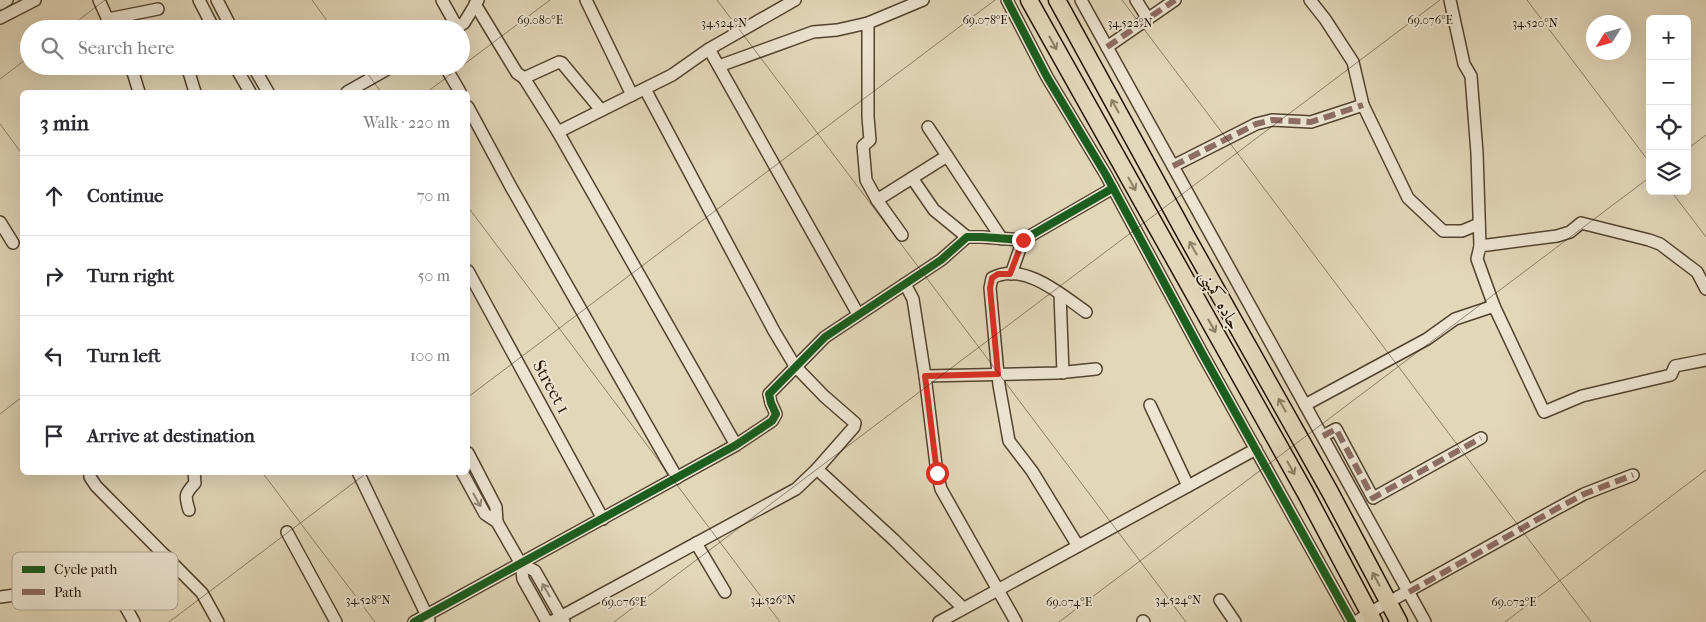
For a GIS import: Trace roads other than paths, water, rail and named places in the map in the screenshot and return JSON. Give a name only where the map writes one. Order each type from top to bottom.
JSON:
[{"type":"highway","name":"جاده کمپنی","points":[[1029,0],[1300,484],[1366,619]]},
{"type":"highway","name":"جاده کمپنی","points":[[1057,0],[1326,484],[1399,622]]},
{"type":"street","points":[[0,4],[7,0]]},
{"type":"street","points":[[0,18],[35,0]]},
{"type":"street","points":[[99,0],[108,20]]},
{"type":"street","points":[[199,0],[209,20]]},
{"type":"street","points":[[217,0],[227,20]]},
{"type":"street","points":[[442,0],[451,20]]},
{"type":"street","points":[[586,0],[632,95]]},
{"type":"street","points":[[558,132],[672,75],[709,49],[795,0]]},
{"type":"street","points":[[719,66],[813,32],[837,30],[868,23],[923,0]]},
{"type":"street","points":[[1007,0],[1047,76],[1113,188],[1352,622]]},
{"type":"street","points":[[1081,0],[1425,622]]},
{"type":"street","points":[[1136,0],[1148,19]]},
{"type":"street","points":[[1107,47],[1175,0]]},
{"type":"street","points":[[1310,0],[1326,19],[1353,62],[1363,105],[1408,198],[1443,231],[1462,231],[1480,224]]},
{"type":"street","points":[[1450,0],[1464,64],[1471,76],[1480,224],[1480,246],[1477,259],[1494,306],[1544,412],[1582,396],[1671,375],[1675,366],[1706,360]]},
{"type":"street","points":[[466,20],[477,2],[518,73],[524,78],[558,132],[736,445]]},
{"type":"street","points":[[123,20],[158,9]]},
{"type":"street","points":[[868,23],[868,117],[870,140],[863,146],[866,180],[877,200],[902,235]]},
{"type":"street","points":[[709,49],[858,314]]},
{"type":"street","points":[[524,78],[562,62],[601,110]]},
{"type":"street","points":[[135,75],[138,90]]},
{"type":"street","points":[[190,75],[194,90]]},
{"type":"street","points":[[240,75],[249,90]]},
{"type":"street","points":[[258,75],[267,90]]},
{"type":"street","points":[[363,89],[381,75]]},
{"type":"street","points":[[450,75],[459,90]]},
{"type":"street","points":[[470,458],[496,507],[497,522],[521,564],[523,579],[556,620],[796,489],[817,469],[854,427],[855,423],[824,396],[795,366],[774,331],[645,89]]},
{"type":"street","points":[[1173,166],[1256,124],[1272,120],[1311,122],[1363,105]]},
{"type":"street","points":[[470,111],[511,187],[677,478]]},
{"type":"street","points":[[928,127],[1002,239]]},
{"type":"street","points":[[877,200],[946,156]]},
{"type":"street","points":[[912,178],[934,210],[967,238],[1023,240],[1113,188]]},
{"type":"street","points":[[0,222],[13,243]]},
{"type":"street","points":[[1480,246],[1557,236],[1570,232],[1581,223],[1660,244],[1697,272],[1706,289]]},
{"type":"street","points":[[414,622],[428,619],[521,564],[736,445],[772,422],[776,414],[769,394],[825,337],[941,260],[967,238]]},
{"type":"street","points":[[1010,274],[1023,240]]},
{"type":"street","points":[[1697,272],[1706,264]]},
{"type":"street","points":[[1078,546],[1032,471],[1009,441],[998,374],[990,288],[992,278],[998,274],[1010,274],[1039,280],[1086,312]]},
{"type":"street","name":"Street 1","points":[[470,275],[603,519]]},
{"type":"street","points":[[904,284],[913,299],[937,473],[941,489],[1016,622]]},
{"type":"street","points":[[1060,294],[1063,373]]},
{"type":"street","points":[[1306,405],[1427,339],[1455,319],[1494,306]]},
{"type":"street","points":[[925,376],[1063,373],[1096,369]]},
{"type":"street","points":[[1150,405],[1188,486]]},
{"type":"street","points":[[1323,436],[1336,429],[1373,498],[1482,438]]},
{"type":"street","points":[[939,622],[1256,449]]},
{"type":"street","points":[[817,469],[894,540],[963,608]]},
{"type":"street","points":[[90,475],[96,486],[162,552]]},
{"type":"street","points":[[190,510],[185,498],[187,492],[194,484],[194,475]]},
{"type":"street","points":[[359,475],[428,619]]},
{"type":"street","points":[[464,475],[485,514],[497,522]]},
{"type":"street","points":[[1366,619],[1388,603],[1556,508],[1584,494],[1633,476]]},
{"type":"street","points":[[287,532],[336,622]]},
{"type":"street","points":[[696,543],[725,592]]},
{"type":"street","points":[[178,568],[202,593],[218,622]]},
{"type":"street","points":[[1220,600],[1236,622]]},
{"type":"street","points":[[127,610],[134,622]]}]
